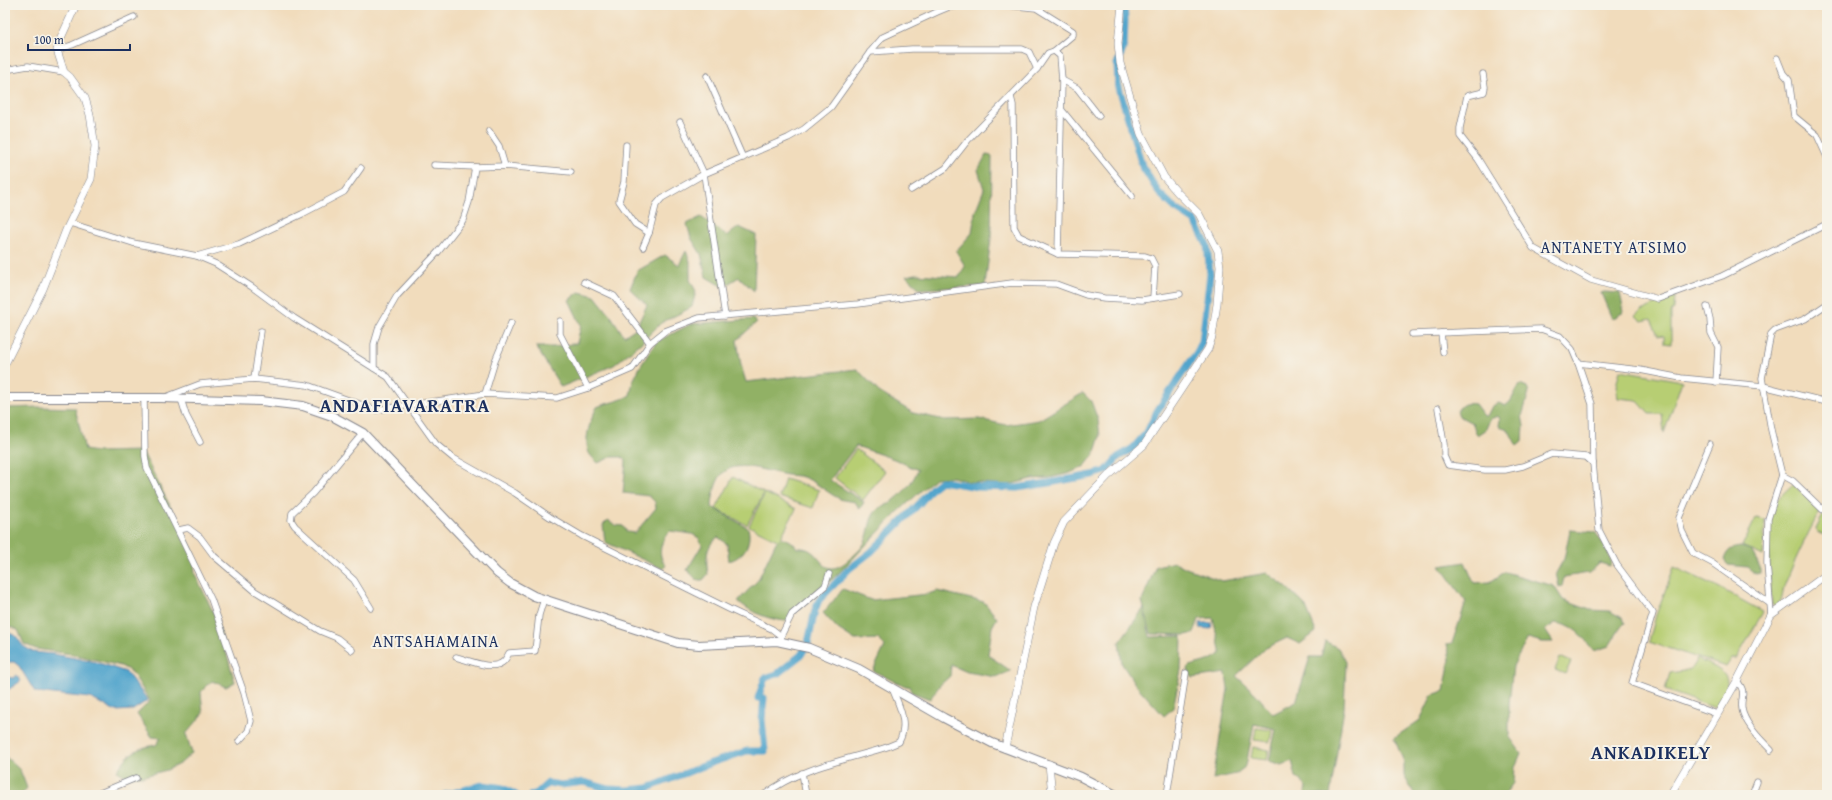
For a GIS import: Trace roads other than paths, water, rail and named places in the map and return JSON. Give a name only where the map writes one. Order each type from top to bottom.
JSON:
[{"type":"main road","points":[[5,398],[161,398],[261,401],[303,406],[332,416],[363,433],[497,573],[525,591],[544,599],[678,644],[699,645],[781,639],[805,646],[836,658],[892,687],[944,718],[992,743],[1049,764],[1080,777],[1116,795]]},
{"type":"street","points":[[64,72],[57,50],[76,5]]},
{"type":"street","points":[[642,247],[649,233],[656,205],[662,198],[704,174],[788,138],[804,129],[831,107],[870,52],[883,37],[949,7],[977,5]]},
{"type":"street","points":[[911,190],[946,168],[968,140],[995,110],[1011,97],[1037,69],[1048,53],[1054,51],[1073,35],[1073,31],[1036,8],[1005,5]]},
{"type":"street","points":[[1005,748],[1034,607],[1054,543],[1064,522],[1104,480],[1144,445],[1208,349],[1212,336],[1220,267],[1218,251],[1199,214],[1164,177],[1141,134],[1120,63],[1118,43],[1122,5]]},
{"type":"street","points":[[57,50],[72,45],[134,17]]},
{"type":"street","points":[[870,52],[912,49],[1022,49],[1029,52],[1037,69]]},
{"type":"street","points":[[1054,51],[1060,56],[1062,80],[1058,254]]},
{"type":"street","points":[[1777,58],[1783,73],[1788,80],[1794,116],[1817,135],[1827,157]]},
{"type":"street","points":[[5,70],[28,66],[64,72],[70,77],[85,98],[96,146],[91,179],[62,238],[43,289],[5,364]]},
{"type":"street","points":[[1483,74],[1485,86],[1484,92],[1467,96],[1460,128],[1460,136],[1478,159],[1533,248],[1591,280],[1658,299],[1722,276],[1827,224]]},
{"type":"street","points":[[708,76],[743,158]]},
{"type":"street","points":[[1062,80],[1077,88],[1099,116]]},
{"type":"street","points":[[1011,97],[1013,105],[1014,227],[1019,236],[1058,254],[1145,256],[1151,258],[1155,266],[1153,298]]},
{"type":"street","points":[[1061,110],[1132,196]]},
{"type":"street","points":[[680,122],[704,174],[726,316]]},
{"type":"street","points":[[489,131],[499,146],[505,166]]},
{"type":"street","points":[[626,145],[624,182],[619,201],[635,224],[649,233]]},
{"type":"street","points":[[434,165],[475,167],[505,166],[571,172]]},
{"type":"street","points":[[374,368],[374,344],[380,327],[397,296],[438,252],[463,220],[471,196],[475,167]]},
{"type":"street","points":[[197,256],[239,244],[344,192],[361,168]]},
{"type":"street","points":[[70,223],[133,243],[197,256],[225,270],[252,287],[294,318],[388,377],[436,444],[453,458],[514,493],[582,536],[729,610],[772,628],[781,639],[792,614],[825,586],[829,574]]},
{"type":"street","points":[[584,282],[614,296],[650,343]]},
{"type":"street","points":[[161,398],[200,384],[254,379],[307,385],[376,410],[385,410],[408,405],[485,394],[557,398],[588,388],[632,369],[650,343],[665,331],[699,318],[858,304],[1012,283],[1056,284],[1086,295],[1104,298],[1142,300],[1180,294]]},
{"type":"street","points":[[1771,615],[1767,563],[1768,519],[1782,475],[1771,430],[1763,386],[1763,368],[1771,334],[1774,330],[1805,319],[1827,304]]},
{"type":"street","points":[[1707,307],[1711,333],[1718,347],[1716,382]]},
{"type":"street","points":[[560,321],[560,334],[588,388]]},
{"type":"street","points":[[485,394],[495,361],[511,323]]},
{"type":"street","points":[[1412,334],[1541,329],[1560,336],[1572,349],[1592,404],[1593,463],[1598,530],[1617,565],[1653,613],[1632,683],[1717,714]]},
{"type":"street","points":[[254,379],[261,331]]},
{"type":"street","points":[[1441,333],[1442,352]]},
{"type":"street","points":[[1578,363],[1640,370],[1681,378],[1763,386],[1827,402]]},
{"type":"street","points":[[144,399],[145,456],[147,468],[179,530],[211,599],[244,693],[251,721],[248,731],[239,741]]},
{"type":"street","points":[[181,399],[186,415],[200,442]]},
{"type":"street","points":[[1438,408],[1444,444],[1444,456],[1448,465],[1485,470],[1505,470],[1523,466],[1552,454],[1586,457],[1593,463]]},
{"type":"street","points":[[363,433],[313,493],[292,513],[291,520],[295,526],[354,580],[371,608]]},
{"type":"street","points":[[1710,444],[1679,518],[1682,531],[1693,553],[1712,563],[1769,602]]},
{"type":"street","points":[[1782,475],[1793,481],[1823,510],[1827,510]]},
{"type":"street","points":[[179,530],[188,528],[196,532],[214,556],[255,591],[320,632],[337,638],[352,650]]},
{"type":"street","points":[[1670,795],[1737,681],[1771,615],[1827,574]]},
{"type":"street","points":[[456,657],[491,666],[497,665],[504,661],[509,653],[535,652],[539,615],[544,599]]},
{"type":"street","points":[[1167,795],[1186,673]]},
{"type":"street","points":[[1737,681],[1744,691],[1742,706],[1743,713],[1759,738],[1771,750]]},
{"type":"street","points":[[764,795],[782,782],[802,773],[899,742],[904,728],[900,707],[892,687]]},
{"type":"street","points":[[1049,764],[1052,795]]},
{"type":"street","points":[[802,773],[806,795]]},
{"type":"street","points":[[95,795],[136,778]]},
{"type":"street","points":[[1752,795],[1757,782]]},
{"type":"water","points":[[1200,623],[1212,623],[1211,629],[1200,628]]},
{"type":"water","points":[[5,631],[16,636],[23,646],[33,652],[96,662],[126,672],[148,700],[133,710],[116,711],[90,698],[35,692],[19,666],[14,662],[5,662]]},
{"type":"water","points":[[17,675],[21,681],[5,692],[6,677],[13,678]]},
{"type":"waterway","points":[[531,795],[537,793],[548,783],[561,785],[584,782],[609,789],[627,790],[648,788],[711,763],[747,751],[765,751],[762,719],[764,698],[758,698],[765,678],[777,674],[801,655],[808,643],[815,610],[819,600],[849,569],[871,552],[920,503],[932,488],[941,481],[978,487],[1017,488],[1092,475],[1106,471],[1118,457],[1133,448],[1147,432],[1157,411],[1197,352],[1202,342],[1210,274],[1207,245],[1195,221],[1175,208],[1159,193],[1142,166],[1118,84],[1117,64],[1124,47],[1124,6]]},
{"type":"waterway","points":[[445,795],[483,785],[503,788],[516,795]]},
{"type":"district","name":"ANTANETY ATSIMO","points":[[1614,247]]},
{"type":"district","name":"ANDAFIAVARATRA","points":[[405,405]]},
{"type":"district","name":"ANTSAHAMAINA","points":[[436,641]]},
{"type":"district","name":"ANKADIKELY","points":[[1651,752]]}]
